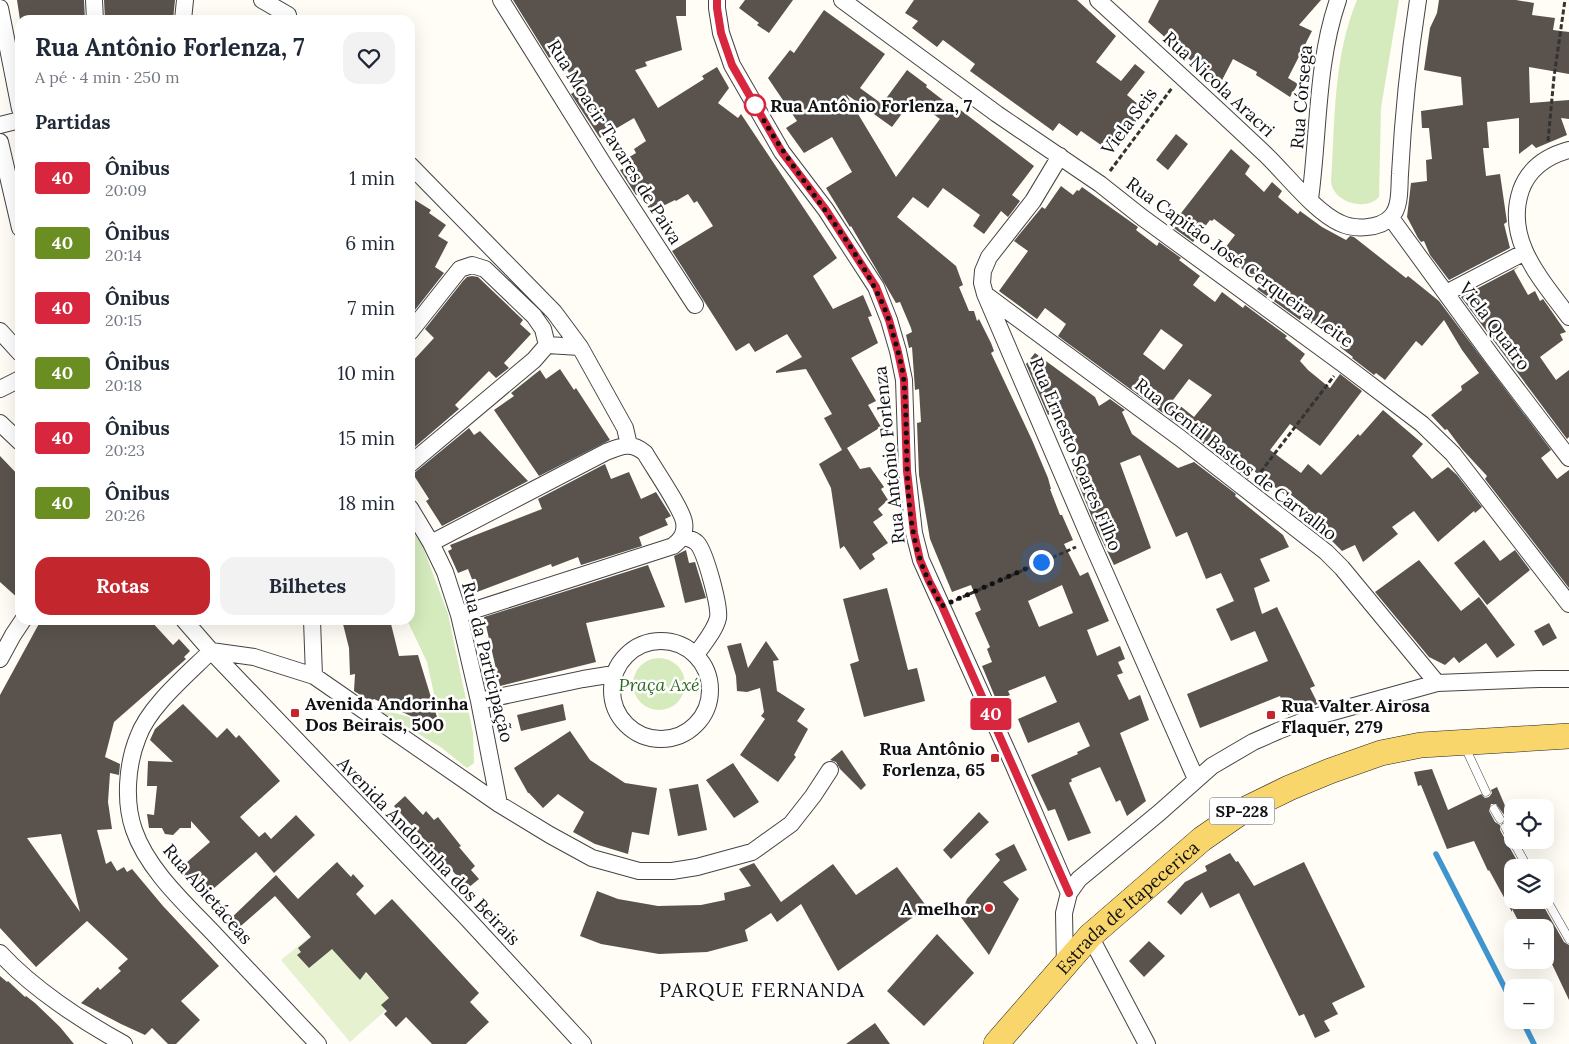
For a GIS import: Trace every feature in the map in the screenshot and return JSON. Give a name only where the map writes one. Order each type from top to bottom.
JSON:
[{"type":"main road","name":"Estrada de Itapecerica","points":[[996,1044],[1090,936],[1202,839],[1244,810],[1313,778],[1381,753],[1421,744],[1569,736]]},
{"type":"street","points":[[94,0],[95,15]]},
{"type":"street","points":[[184,15],[185,0]]},
{"type":"street","points":[[262,0],[288,15]]},
{"type":"street","name":"Rua Moacir Tavares de Paiva","points":[[501,0],[599,157],[695,305]]},
{"type":"street","name":"Rua Antônio Forlenza","points":[[717,0],[721,33],[732,65],[782,152],[826,210],[876,287],[889,320],[904,380],[907,471],[914,533],[920,560],[1069,893]]},
{"type":"street","name":"Rua Capitão José Cerqueira Leite","points":[[842,0],[997,114],[1100,184],[1143,218],[1422,424],[1453,454],[1569,604]]},
{"type":"street","name":"Rua Nicola Aracri","points":[[1098,0],[1267,156],[1327,215],[1350,227],[1380,224],[1391,218]]},
{"type":"street","name":"Rua Córsega","points":[[1310,199],[1316,157],[1319,90],[1323,58],[1329,26],[1338,0]]},
{"type":"street","points":[[1391,218],[1399,196],[1403,122],[1418,0]]},
{"type":"street","points":[[0,8],[15,84]]},
{"type":"street","points":[[0,125],[15,121]]},
{"type":"street","points":[[0,142],[15,206]]},
{"type":"street","points":[[1569,150],[1548,157],[1529,174],[1517,204],[1517,230],[1525,252],[1534,270],[1569,317]]},
{"type":"street","name":"Rua Ernesto Soares Filho","points":[[1060,156],[1032,201],[989,257],[982,283],[985,294],[1091,541],[1196,779]]},
{"type":"street","points":[[415,170],[554,312],[580,347],[625,428],[629,445]]},
{"type":"street","name":"Viela Quatro","points":[[1391,218],[1569,458]]},
{"type":"street","points":[[1446,293],[1525,252]]},
{"type":"street","points":[[415,326],[460,269],[472,265],[485,269],[534,316],[543,329],[547,345]]},
{"type":"street","name":"Rua Gentil Bastos de Carvalho","points":[[985,294],[1180,438],[1326,552],[1342,568],[1437,684]]},
{"type":"street","points":[[0,331],[15,348]]},
{"type":"street","points":[[547,345],[580,347]]},
{"type":"street","points":[[415,460],[534,360],[547,345]]},
{"type":"street","points":[[0,389],[15,382]]},
{"type":"street","points":[[0,423],[15,437]]},
{"type":"street","points":[[431,543],[606,452],[629,445],[638,447],[645,454],[682,515],[684,521],[682,536],[673,546],[459,615]]},
{"type":"street","name":"Rua da Participação","points":[[415,516],[445,572],[459,615],[479,701],[499,804]]},
{"type":"street","points":[[682,536],[697,543],[701,550],[710,574],[718,610],[715,625],[696,655]]},
{"type":"street","points":[[0,659],[20,625]]},
{"type":"street","name":"Avenida Andorinha dos Beirais","points":[[188,625],[211,651],[465,916],[583,1044]]},
{"type":"street","points":[[312,625],[314,676]]},
{"type":"street","points":[[666,641],[682,646],[696,655],[705,668],[710,683],[709,699],[703,714],[693,726],[680,735],[664,738],[648,737],[634,730],[622,720],[614,706],[612,690],[614,674],[622,660],[634,649],[649,642],[666,641]]},
{"type":"street","points":[[211,651],[254,656],[314,676],[499,804],[550,835],[592,858],[639,871],[672,871],[697,867],[752,852],[791,824],[830,770]]},
{"type":"street","name":"Rua Abietáceas","points":[[211,651],[165,697],[148,717],[138,736],[131,763],[128,791],[130,816],[134,830],[153,866],[184,902],[318,1044]]},
{"type":"street","points":[[479,701],[614,674]]},
{"type":"street","points":[[1065,966],[1064,913],[1069,893],[1079,879],[1159,813],[1212,766],[1253,742],[1311,718],[1437,684],[1540,678],[1569,679]]},
{"type":"street","points":[[1090,936],[1147,1044]]},
{"type":"street","points":[[0,953],[40,989],[124,1044]]},
{"type":"lane","points":[[1464,742],[1486,792]]},
{"type":"lane","points":[[1494,809],[1523,859]]},
{"type":"lane","points":[[1552,909],[1569,939]]},
{"type":"path","points":[[1548,157],[1554,77],[1564,0]]},
{"type":"path","name":"Viela Seis","points":[[1100,184],[1181,76]]},
{"type":"path","points":[[1247,491],[1343,364]]},
{"type":"path","points":[[942,606],[1091,541]]},
{"type":"green space","points":[[1357,0],[1399,0],[1381,108],[1379,197],[1366,204],[1358,204],[1343,199],[1333,188],[1331,181],[1339,66],[1349,22]]},
{"type":"green space","points":[[415,535],[423,547],[448,614],[473,733],[474,763],[467,768],[442,748],[382,712],[381,709],[441,726],[427,662],[409,625],[415,625]]},
{"type":"green space","name":"Praça Axé","points":[[659,658],[669,660],[677,666],[683,674],[685,684],[683,694],[677,702],[669,708],[659,710],[649,708],[641,702],[635,694],[633,684],[635,674],[641,666],[649,660]]},
{"type":"green space","points":[[322,927],[394,1003],[350,1042],[281,960]]},
{"type":"building","points":[[17,0],[84,0],[85,15],[19,15]]},
{"type":"building","points":[[104,0],[175,0],[174,15],[105,15]]},
{"type":"building","points":[[513,0],[686,0],[686,16],[676,16],[682,50],[645,62],[647,66],[635,70],[658,108],[704,79],[702,76],[717,67],[729,88],[718,103],[738,118],[741,114],[837,258],[813,276],[833,309],[863,295],[872,316],[868,317],[878,343],[851,358],[876,401],[868,405],[881,427],[847,448],[860,469],[870,467],[884,487],[881,489],[888,500],[878,509],[883,515],[873,522],[888,543],[872,554],[875,559],[860,570],[844,546],[840,549],[831,488],[819,464],[842,450],[824,418],[832,414],[806,369],[776,373],[776,371],[802,357],[787,334],[755,352],[749,343],[736,351],[672,251],[713,226],[697,201],[694,203],[688,194],[651,212],[640,193],[636,195],[620,170],[625,168],[621,162],[636,153],[634,149],[646,141],[634,118],[600,138],[571,94],[579,89],[556,52],[549,58]]},
{"type":"building","points":[[745,0],[793,0],[769,33],[757,25],[759,23],[739,8]]},
{"type":"building","points":[[914,0],[1077,0],[1116,36],[1096,62],[1121,81],[1135,64],[1145,72],[1127,95],[1145,110],[1133,125],[1129,122],[1108,150],[1081,131],[1077,136],[1059,123],[1053,131],[970,71],[975,64],[943,40],[937,47],[912,28],[918,21],[905,13]]},
{"type":"building","points":[[1159,0],[1321,0],[1299,25],[1312,31],[1288,78],[1298,84],[1290,97],[1256,75],[1257,72],[1233,59],[1219,86],[1148,22]]},
{"type":"building","points":[[1439,0],[1516,0],[1534,3],[1532,15],[1555,18],[1553,30],[1569,32],[1569,74],[1529,67],[1530,103],[1569,100],[1569,119],[1561,118],[1567,135],[1536,148],[1532,144],[1519,154],[1519,118],[1487,122],[1489,148],[1483,148],[1486,176],[1500,174],[1507,222],[1504,224],[1510,248],[1449,280],[1430,255],[1424,241],[1421,242],[1418,238],[1407,217],[1411,183],[1427,181],[1426,160],[1432,159],[1429,128],[1422,128],[1421,111],[1463,105],[1461,77],[1424,70],[1430,28],[1437,13]]},
{"type":"building","points":[[824,10],[885,54],[860,88],[882,104],[907,70],[948,104],[950,102],[1034,166],[1012,195],[1020,201],[1008,217],[1001,211],[984,234],[973,226],[980,215],[943,188],[928,208],[913,197],[897,217],[956,266],[963,285],[959,287],[969,311],[974,311],[977,321],[979,319],[991,343],[994,351],[991,353],[1032,440],[1048,478],[1060,515],[1062,515],[1073,540],[1064,544],[1080,576],[1088,572],[1109,621],[1087,630],[1097,656],[1120,646],[1125,659],[1118,662],[1123,673],[1117,675],[1129,700],[1140,695],[1149,720],[1120,733],[1146,801],[1127,816],[1120,800],[1116,802],[1100,767],[1071,779],[1072,781],[1069,783],[1091,833],[1068,841],[1055,809],[1048,811],[1031,775],[1078,754],[1077,752],[1090,746],[1079,722],[1028,743],[1018,719],[1057,702],[1045,676],[1008,691],[1010,695],[997,700],[982,666],[992,662],[987,649],[990,647],[975,613],[981,610],[971,585],[952,592],[930,539],[919,475],[917,423],[921,422],[919,389],[915,390],[912,347],[909,348],[906,335],[912,332],[911,328],[900,302],[896,303],[851,226],[826,188],[852,172],[832,137],[804,153],[786,128],[797,121],[768,78],[790,50],[794,53]],"holes":[[[846,94],[892,127],[909,104],[912,107],[916,101],[940,119],[896,177]],[[1062,585],[1073,613],[1039,627],[1028,601]]]},
{"type":"building","points":[[1176,134],[1188,144],[1168,170],[1156,160]]},
{"type":"building","points":[[1231,149],[1250,166],[1245,174],[1264,192],[1272,182],[1282,191],[1278,197],[1298,214],[1300,211],[1322,227],[1346,240],[1350,236],[1354,237],[1439,301],[1551,450],[1541,458],[1557,479],[1569,470],[1569,588],[1485,479],[1487,476],[1462,449],[1447,429],[1445,430],[1431,415],[1462,390],[1461,386],[1479,373],[1462,350],[1444,320],[1422,346],[1416,341],[1385,380],[1376,373],[1374,375],[1352,358],[1340,347],[1342,344],[1321,329],[1302,316],[1300,320],[1257,289],[1261,285],[1222,252],[1235,235],[1214,219],[1210,220],[1193,242],[1171,226]]},
{"type":"building","points":[[1061,186],[1073,195],[1082,187],[1138,227],[1136,230],[1157,246],[1159,242],[1181,258],[1179,260],[1200,276],[1193,285],[1215,302],[1222,292],[1243,308],[1245,305],[1287,336],[1285,338],[1305,354],[1300,361],[1330,388],[1340,374],[1362,391],[1320,446],[1290,424],[1270,450],[1301,473],[1308,464],[1321,475],[1358,434],[1360,436],[1383,410],[1423,444],[1412,456],[1432,479],[1448,467],[1457,475],[1482,507],[1475,513],[1474,511],[1438,542],[1414,511],[1392,527],[1398,534],[1363,562],[1355,545],[1342,551],[1322,531],[1320,533],[1301,516],[1308,508],[1286,491],[1284,494],[1254,471],[1248,479],[1186,430],[1058,336],[1066,324],[1045,308],[1037,319],[999,291],[1028,251],[1014,241],[1042,207],[1045,209]],"holes":[[[1161,329],[1183,345],[1164,370],[1143,354]],[[1189,379],[1212,395],[1194,417],[1173,400]]]},
{"type":"building","points":[[415,200],[431,210],[429,213],[446,225],[438,236],[448,242],[435,267],[444,273],[415,310]]},
{"type":"building","points":[[1520,266],[1514,270],[1528,295],[1535,291],[1540,301],[1543,299],[1566,332],[1560,334],[1563,340],[1540,357],[1556,380],[1569,370],[1569,437],[1567,439],[1461,297]]},
{"type":"building","points":[[467,277],[478,277],[523,320],[520,324],[531,334],[504,363],[509,368],[496,378],[489,371],[455,405],[459,409],[415,447],[415,359],[434,338],[425,329]]},
{"type":"building","points":[[1035,353],[1095,397],[1099,406],[1110,399],[1125,410],[1122,412],[1132,434],[1178,468],[1194,462],[1236,494],[1235,496],[1283,535],[1289,547],[1260,559],[1270,581],[1254,588],[1262,614],[1277,607],[1315,686],[1310,688],[1318,704],[1288,715],[1280,696],[1200,728],[1187,694],[1268,661],[1255,631],[1231,641],[1216,609],[1234,601],[1221,573],[1206,579],[1187,532],[1176,537],[1140,455],[1120,463],[1151,548],[1114,565],[1097,530],[1073,470],[1082,466],[1068,434],[1061,437],[1050,414],[1048,415],[1026,364]]},
{"type":"building","points":[[560,369],[574,390],[576,388],[610,440],[539,476],[494,410],[514,396],[511,393],[540,370],[546,379]]},
{"type":"building","points":[[469,428],[474,435],[480,431],[528,481],[442,526],[426,501],[429,499],[415,477],[415,472]]},
{"type":"building","points":[[0,456],[15,472],[15,596],[0,582]]},
{"type":"building","points":[[605,464],[611,479],[629,472],[641,499],[656,492],[671,516],[665,519],[668,525],[639,537],[642,546],[581,565],[578,557],[552,567],[551,564],[477,592],[468,569],[458,573],[448,551],[452,549],[450,545],[542,509],[538,499]]},
{"type":"building","points":[[1484,540],[1500,561],[1515,550],[1530,570],[1487,605],[1454,563]]},
{"type":"building","points":[[686,550],[689,563],[695,562],[706,598],[685,603],[674,556]]},
{"type":"building","points":[[1419,560],[1461,611],[1479,597],[1515,645],[1497,658],[1486,643],[1459,663],[1454,657],[1445,665],[1429,657],[1375,592]]},
{"type":"building","points":[[648,565],[665,607],[586,623],[596,662],[500,686],[484,617]]},
{"type":"building","points":[[887,588],[908,670],[917,668],[925,701],[864,717],[850,664],[859,661],[843,599]]},
{"type":"building","points":[[1549,623],[1557,638],[1543,646],[1534,631]]},
{"type":"building","points":[[38,625],[155,625],[173,645],[179,639],[190,651],[184,657],[186,659],[114,722],[105,757],[120,764],[119,775],[110,773],[108,802],[112,829],[97,830],[106,864],[111,861],[117,871],[124,867],[127,872],[132,869],[163,906],[219,966],[181,1001],[200,1020],[176,1044],[168,1044],[152,1028],[145,1035],[81,1003],[98,987],[100,990],[121,971],[118,968],[128,959],[87,921],[36,967],[0,928],[0,695]],"holes":[[[61,834],[80,912],[27,838]]]},
{"type":"building","points":[[343,625],[391,625],[399,656],[418,655],[441,730],[374,699],[370,701],[354,691],[355,674],[350,675],[349,648]]},
{"type":"building","points":[[766,641],[779,660],[773,661],[777,691],[805,709],[797,721],[808,729],[794,755],[796,757],[778,782],[740,755],[765,719],[761,716],[764,712],[760,688],[747,692],[737,691],[736,676],[727,646],[741,643],[748,668]]},
{"type":"building","points":[[183,704],[217,738],[227,728],[236,738],[239,735],[280,781],[240,817],[259,837],[265,832],[271,839],[296,815],[315,835],[274,873],[256,852],[205,896],[178,870],[210,842],[191,821],[191,828],[180,828],[173,835],[165,834],[162,828],[149,828],[147,814],[154,815],[157,786],[147,786],[148,761],[173,762],[150,740],[155,729]]},
{"type":"building","points":[[563,704],[566,720],[521,731],[517,715]]},
{"type":"building","points":[[570,731],[590,760],[625,783],[657,788],[649,835],[632,832],[628,854],[595,844],[573,832],[584,812],[558,794],[543,808],[528,793],[514,768]]},
{"type":"building","points":[[842,750],[866,785],[861,790],[840,769],[836,762],[830,760]]},
{"type":"building","points":[[733,763],[759,802],[734,818],[706,780]]},
{"type":"building","points":[[1432,769],[1448,810],[1481,794],[1485,798],[1489,797],[1492,793],[1491,790],[1497,787],[1504,803],[1504,815],[1496,804],[1491,804],[1489,811],[1495,822],[1500,825],[1500,830],[1504,837],[1504,849],[1510,849],[1516,859],[1504,859],[1504,897],[1488,871],[1474,841],[1447,849],[1421,785],[1418,786],[1414,772]]},
{"type":"building","points":[[698,784],[707,830],[678,836],[669,789]]},
{"type":"building","points":[[405,796],[423,815],[426,811],[434,820],[438,817],[475,866],[471,870],[479,879],[468,888],[394,806]]},
{"type":"building","points":[[979,812],[989,822],[951,859],[943,850]]},
{"type":"building","name":"A melhor","points":[[1014,844],[1027,870],[1003,882],[1019,899],[989,955],[960,916],[967,899],[1000,860],[995,854]]},
{"type":"building","points":[[1230,853],[1236,862],[1238,861],[1254,886],[1304,862],[1365,987],[1332,1003],[1338,1014],[1324,1021],[1330,1031],[1315,1038],[1304,1014],[1299,1016],[1239,893],[1210,908],[1202,892],[1181,915],[1167,902],[1185,882],[1207,871],[1205,866]]},
{"type":"building","points":[[337,862],[351,877],[353,874],[364,886],[356,894],[375,915],[392,899],[479,993],[470,1002],[489,1022],[466,1044],[432,1044],[406,1017],[396,1027],[384,1014],[387,1011],[381,1005],[389,998],[366,972],[360,980],[332,949],[309,968],[297,955],[301,952],[298,948],[311,937],[275,896],[235,931],[227,922],[276,875],[298,899]]},
{"type":"building","points":[[754,863],[781,902],[833,864],[856,895],[897,867],[927,907],[838,971],[801,904],[777,922],[771,913],[745,930],[748,941],[707,952],[659,954],[601,944],[580,936],[597,891],[618,899],[658,906],[701,905],[725,900],[724,893],[751,886],[739,869]]},
{"type":"building","points":[[1512,909],[1545,909],[1551,919],[1517,919]]},
{"type":"building","points":[[1554,924],[1564,942],[1569,945],[1569,1000],[1554,968]]},
{"type":"building","points":[[937,934],[974,973],[924,1026],[887,991]]},
{"type":"building","points":[[1149,941],[1165,956],[1144,977],[1129,961]]},
{"type":"building","points":[[0,976],[35,1003],[60,1027],[74,1044],[0,1044]]},
{"type":"building","points":[[875,1023],[890,1044],[846,1044]]},
{"type":"waterway","points":[[1436,854],[1504,986]]},
{"type":"waterway","points":[[1526,1029],[1534,1044]]},
{"type":"bus line","name":"40","points":[[717,0],[721,33],[732,65],[782,152],[826,210],[876,287],[889,320],[904,380],[907,471],[914,533],[920,560],[1013,764],[1069,893]]},
{"type":"place","name":"Rua Antônio Forlenza, 7","points":[[755,105]]},
{"type":"place","name":"Avenida Andorinha Dos Beirais, 500","points":[[295,713]]},
{"type":"place","name":"Rua Valter Airosa Flaquer, 279","points":[[1271,715]]},
{"type":"place","name":"Rua Antônio Forlenza, 65","points":[[995,758]]},
{"type":"place","name":"A melhor","points":[[989,908]]},
{"type":"district","name":"PARQUE FERNANDA","points":[[762,989]]},
{"type":"route","points":[[755,105],[782,152],[826,210],[876,287],[889,320],[904,380],[907,471],[914,533],[920,560],[942,606],[1041,562]]}]
